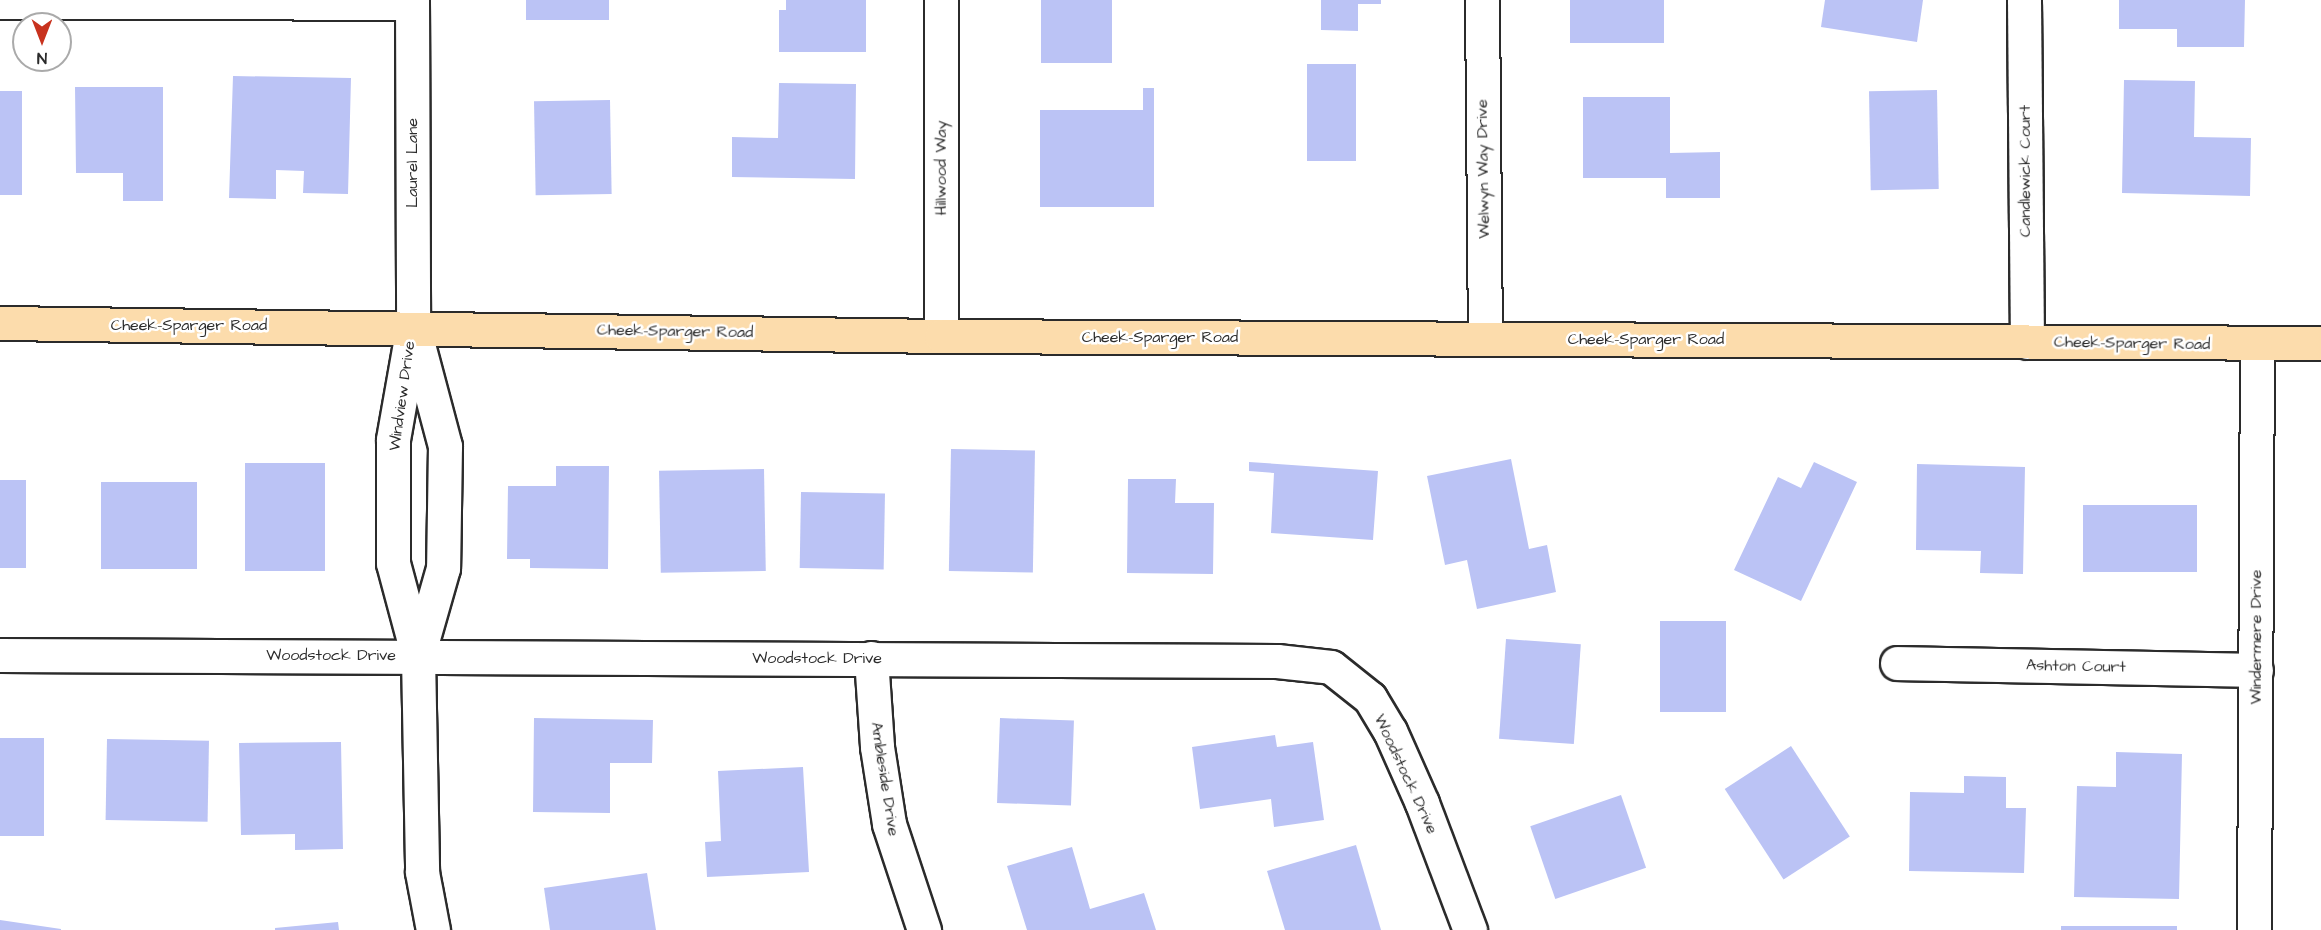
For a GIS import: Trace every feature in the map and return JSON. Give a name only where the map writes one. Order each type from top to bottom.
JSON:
[{"type":"main road","name":"Cheek-Sparger Road","points":[[0,323],[413,326],[940,336],[2321,344]]},
{"type":"street","name":"Hillwood Way","points":[[940,336],[941,0]]},
{"type":"street","name":"Welwyn Way Drive","points":[[1482,0],[1485,338]]},
{"type":"street","name":"Candlewick Court","points":[[2024,0],[2026,342]]},
{"type":"street","points":[[0,2],[412,2]]},
{"type":"street","name":"Laurel Lane","points":[[412,2],[413,326]]},
{"type":"street","name":"Windview Drive","points":[[413,326],[393,440],[393,563],[418,656],[422,872],[433,930]]},
{"type":"street","name":"Windview Drive","points":[[413,326],[445,446],[443,568],[418,656]]},
{"type":"street","name":"Windermere Drive","points":[[2254,930],[2257,344]]},
{"type":"street","name":"Woodstock Drive","points":[[0,655],[1277,661],[1331,667],[1370,698],[1390,731],[1422,803],[1470,930]]},
{"type":"street","name":"Ambleside Drive","points":[[871,658],[878,747],[889,824],[924,930]]},
{"type":"street","name":"Ashton Court","points":[[1897,663],[2256,670]]},
{"type":"building","points":[[526,0],[609,0],[609,20],[526,20]]},
{"type":"building","points":[[786,0],[866,0],[866,52],[779,52],[779,10],[786,10]]},
{"type":"building","points":[[1041,0],[1112,0],[1112,63],[1041,63]]},
{"type":"building","points":[[1321,0],[1381,0],[1381,4],[1358,4],[1358,31],[1321,30]]},
{"type":"building","points":[[1570,0],[1664,0],[1664,43],[1570,43]]},
{"type":"building","points":[[1825,0],[1923,0],[1917,42],[1821,27]]},
{"type":"building","points":[[2119,0],[2245,0],[2244,47],[2177,47],[2177,29],[2119,29]]},
{"type":"building","points":[[1307,64],[1356,64],[1356,161],[1307,161]]},
{"type":"building","points":[[233,76],[351,78],[348,194],[303,193],[304,171],[276,170],[276,199],[229,198]]},
{"type":"building","points":[[2124,80],[2195,81],[2194,137],[2251,138],[2250,196],[2122,193]]},
{"type":"building","points":[[779,83],[856,84],[855,179],[732,177],[732,137],[778,138]]},
{"type":"building","points":[[75,87],[163,87],[163,201],[123,201],[123,173],[76,173]]},
{"type":"building","points":[[1143,88],[1154,88],[1154,207],[1040,207],[1040,110],[1143,110]]},
{"type":"building","points":[[1937,90],[1939,189],[1871,190],[1869,91]]},
{"type":"building","points":[[0,91],[22,91],[22,195],[0,195]]},
{"type":"building","points":[[1583,97],[1670,97],[1670,153],[1720,152],[1720,198],[1666,198],[1666,178],[1583,178]]},
{"type":"building","points":[[610,100],[612,194],[536,195],[534,101]]},
{"type":"building","points":[[951,449],[1035,450],[1033,572],[949,571]]},
{"type":"building","points":[[1511,459],[1529,549],[1547,545],[1556,592],[1477,609],[1467,560],[1445,565],[1427,476]]},
{"type":"building","points":[[1249,462],[1378,471],[1373,540],[1271,533],[1274,473],[1249,471]]},
{"type":"building","points":[[1814,462],[1857,482],[1801,601],[1734,570],[1778,477],[1801,488]]},
{"type":"building","points":[[245,463],[325,463],[325,571],[245,571]]},
{"type":"building","points":[[1917,464],[2025,467],[2023,574],[1980,573],[1981,551],[1916,550]]},
{"type":"building","points":[[556,466],[609,466],[608,569],[530,568],[530,559],[507,559],[508,486],[556,486]]},
{"type":"building","points":[[764,469],[766,571],[661,573],[659,471]]},
{"type":"building","points":[[1128,479],[1176,479],[1175,503],[1214,503],[1213,574],[1127,573]]},
{"type":"building","points":[[0,480],[26,480],[26,568],[0,568]]},
{"type":"building","points":[[101,482],[197,482],[197,569],[101,569]]},
{"type":"building","points":[[801,492],[885,493],[884,569],[800,568]]},
{"type":"building","points":[[2083,505],[2197,505],[2197,572],[2083,572]]},
{"type":"building","points":[[1660,621],[1726,621],[1726,712],[1660,712]]},
{"type":"building","points":[[1506,639],[1581,644],[1574,744],[1499,739]]},
{"type":"building","points":[[534,718],[653,720],[652,763],[610,763],[610,813],[533,812]]},
{"type":"building","points":[[1000,718],[1074,721],[1071,806],[997,803]]},
{"type":"building","points":[[1275,735],[1277,747],[1313,742],[1324,820],[1274,827],[1271,799],[1200,809],[1192,747]]},
{"type":"building","points":[[0,738],[44,738],[44,836],[0,836]]},
{"type":"building","points":[[107,739],[209,741],[208,822],[106,820]]},
{"type":"building","points":[[341,742],[343,849],[295,850],[295,834],[241,835],[239,743]]},
{"type":"building","points":[[1791,746],[1850,837],[1784,880],[1725,789]]},
{"type":"building","points":[[2116,752],[2182,754],[2179,899],[2074,897],[2077,786],[2116,787]]},
{"type":"building","points":[[803,767],[809,872],[707,877],[705,842],[721,841],[718,771]]},
{"type":"building","points":[[1964,776],[2006,777],[2006,808],[2026,808],[2024,873],[1909,871],[1910,792],[1964,793]]},
{"type":"building","points":[[1621,795],[1646,868],[1555,899],[1530,826]]},
{"type":"building","points":[[1356,845],[1381,930],[1285,930],[1267,871]]},
{"type":"building","points":[[1072,847],[1090,909],[1144,893],[1156,930],[1027,930],[1007,866]]},
{"type":"building","points":[[647,873],[656,930],[550,930],[544,888]]},
{"type":"building","points":[[0,920],[61,929],[61,930],[0,930]]},
{"type":"building","points":[[338,922],[339,930],[275,930],[275,928]]},
{"type":"building","points":[[2061,926],[2177,926],[2177,930],[2061,930]]}]
